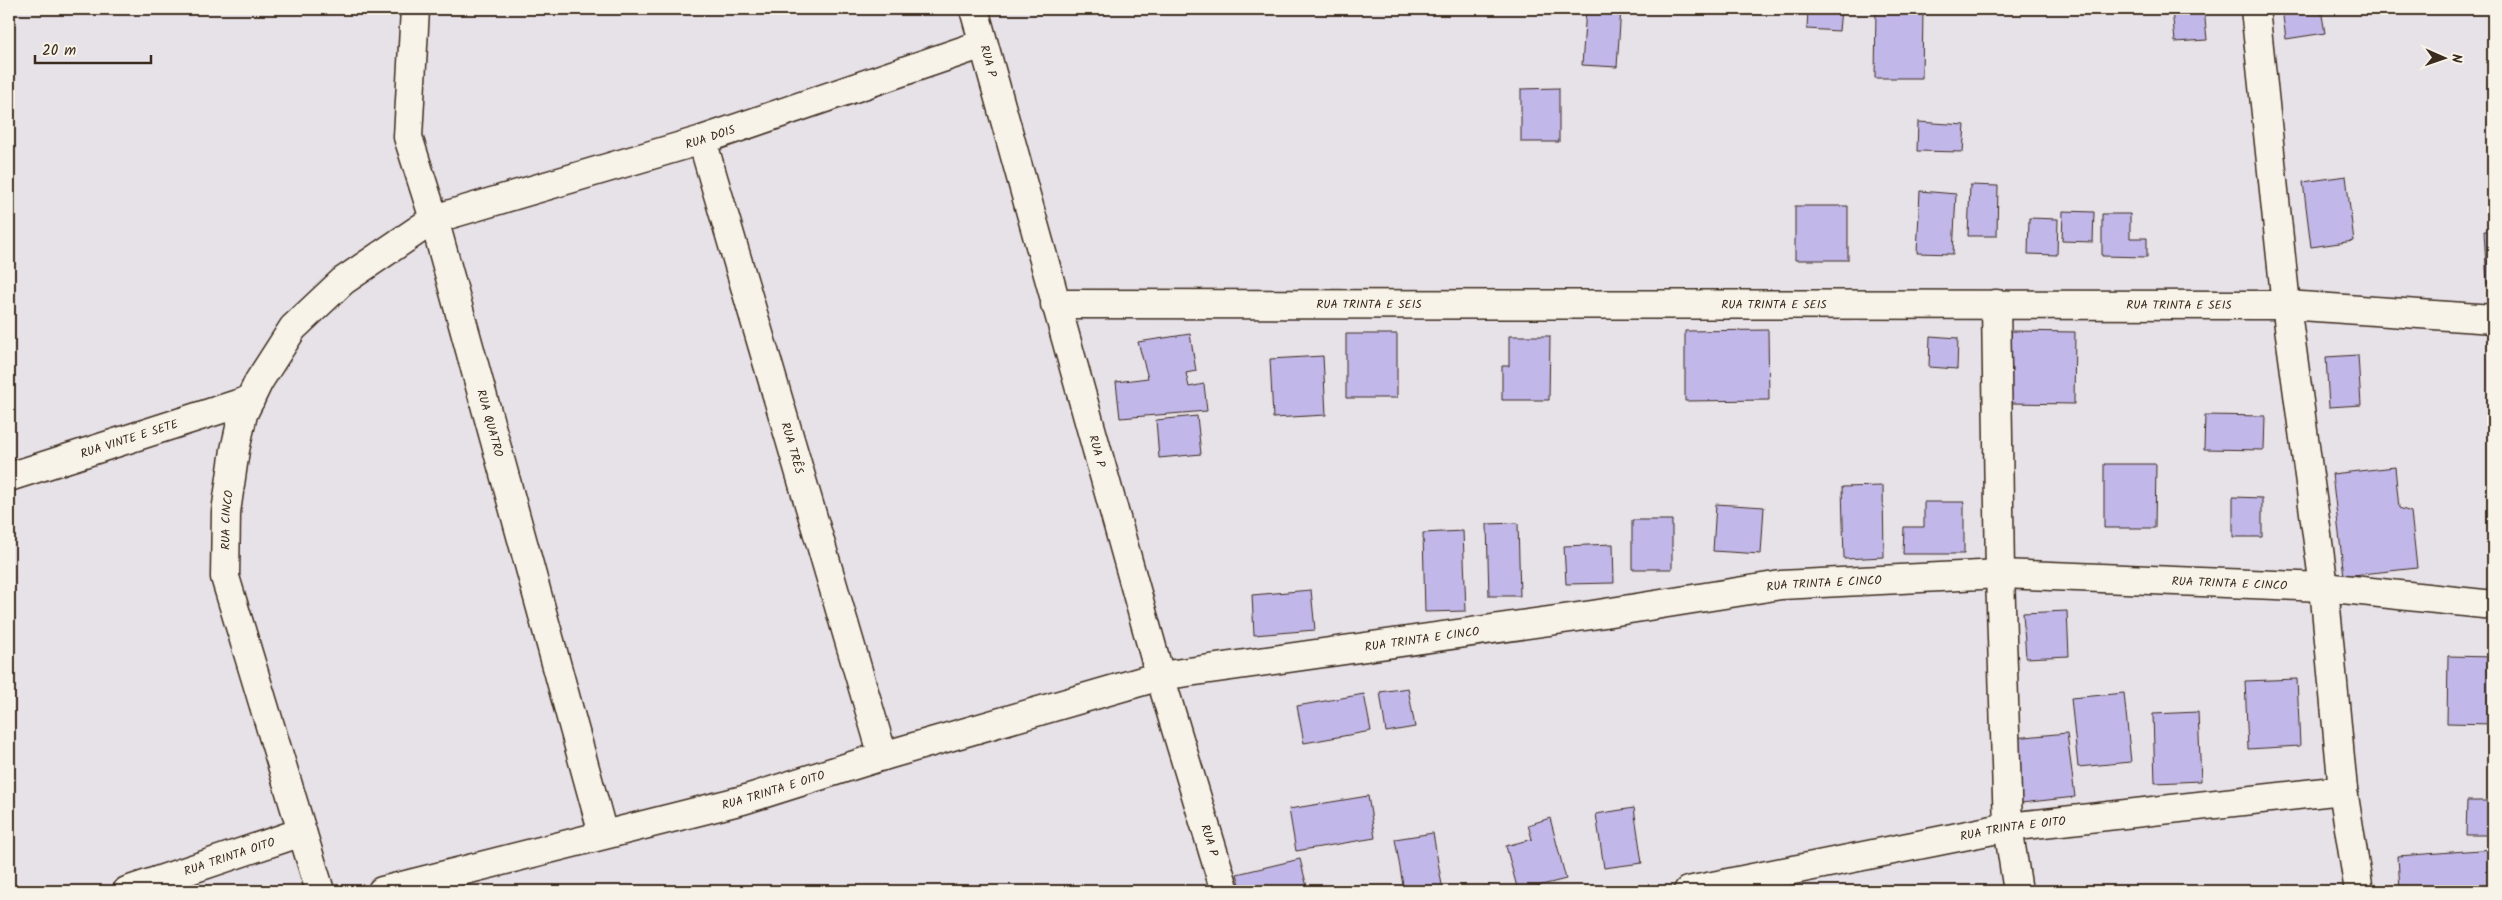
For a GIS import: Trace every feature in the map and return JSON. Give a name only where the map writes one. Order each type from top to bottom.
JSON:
[{"type":"street","name":"RUA QUATRO","points":[[415,9],[408,137],[434,219],[603,834]]},
{"type":"street","name":"RUA P","points":[[974,9],[1160,676],[1225,891]]},
{"type":"street","points":[[2255,9],[2286,305],[2324,587],[2343,790],[2359,891]]},
{"type":"street","name":"RUA DOIS","points":[[434,219],[702,140],[983,44]]},
{"type":"street","name":"RUA TRÊS","points":[[702,140],[883,756]]},
{"type":"street","name":"RUA CINCO","points":[[320,891],[225,577],[226,512],[235,450],[243,414],[258,382],[293,328],[343,281],[434,219]]},
{"type":"street","name":"RUA TRINTA E SEIS","points":[[1055,304],[2286,305],[2493,319]]},
{"type":"street","points":[[1996,304],[2000,574],[2008,827],[2018,891]]},
{"type":"street","name":"RUA VINTE E SETE","points":[[9,477],[250,400]]},
{"type":"street","name":"RUA TRINTA E CINCO","points":[[1160,676],[1592,615],[1781,585],[2000,574],[2324,587],[2493,605]]},
{"type":"street","name":"RUA TRINTA E OITO","points":[[382,891],[742,800],[883,756],[1160,676]]},
{"type":"street","name":"RUA TRINTA E OITO","points":[[1688,891],[2008,827],[2343,790]]},
{"type":"street","name":"RUA TRINTA OITO","points":[[128,891],[302,832]]},
{"type":"building","points":[[1586,9],[1621,9],[1617,67],[1582,65]]},
{"type":"building","points":[[1808,9],[1841,9],[1839,31],[1807,29]]},
{"type":"building","points":[[1876,9],[1923,9],[1922,78],[1875,78]]},
{"type":"building","points":[[2172,9],[2204,9],[2207,40],[2175,42]]},
{"type":"building","points":[[2282,9],[2321,9],[2325,33],[2286,39]]},
{"type":"building","points":[[1559,88],[1559,142],[1521,142],[1521,89]]},
{"type":"building","points":[[1918,122],[1965,125],[1963,152],[1917,151]]},
{"type":"building","points":[[2346,176],[2354,241],[2311,247],[2303,182]]},
{"type":"building","points":[[1970,185],[1998,186],[1997,236],[1968,236]]},
{"type":"building","points":[[1920,191],[1956,194],[1953,254],[1917,253]]},
{"type":"building","points":[[1795,206],[1848,206],[1848,260],[1795,260]]},
{"type":"building","points":[[2063,211],[2094,212],[2093,242],[2062,241]]},
{"type":"building","points":[[2102,214],[2130,214],[2130,238],[2147,238],[2147,257],[2102,256]]},
{"type":"building","points":[[2029,218],[2058,219],[2057,255],[2028,254]]},
{"type":"building","points":[[2484,231],[2493,231],[2493,284],[2487,284]]},
{"type":"building","points":[[1768,330],[1769,400],[1685,401],[1685,331]]},
{"type":"building","points":[[2011,331],[2075,332],[2074,404],[2010,403]]},
{"type":"building","points":[[1190,334],[1196,371],[1186,373],[1189,387],[1204,384],[1207,411],[1120,418],[1116,382],[1148,378],[1138,342]]},
{"type":"building","points":[[1346,334],[1397,334],[1397,398],[1346,398]]},
{"type":"building","points":[[1509,336],[1550,336],[1549,400],[1502,400],[1502,366],[1509,366]]},
{"type":"building","points":[[1930,336],[1958,338],[1957,369],[1929,367]]},
{"type":"building","points":[[2358,355],[2361,405],[2329,407],[2326,357]]},
{"type":"building","points":[[1323,356],[1326,415],[1273,418],[1270,359]]},
{"type":"building","points":[[2205,415],[2265,416],[2264,450],[2204,449]]},
{"type":"building","points":[[1197,416],[1201,454],[1159,458],[1156,420]]},
{"type":"building","points":[[2104,464],[2156,464],[2155,528],[2104,528]]},
{"type":"building","points":[[2395,467],[2399,508],[2411,512],[2417,568],[2344,576],[2332,474]]},
{"type":"building","points":[[1883,486],[1884,557],[1844,559],[1842,487]]},
{"type":"building","points":[[2233,497],[2262,498],[2262,537],[2233,537]]},
{"type":"building","points":[[1924,502],[1964,502],[1964,554],[1903,554],[1904,527],[1924,527]]},
{"type":"building","points":[[1716,504],[1764,507],[1761,554],[1713,551]]},
{"type":"building","points":[[1632,520],[1672,520],[1672,569],[1632,569]]},
{"type":"building","points":[[1518,523],[1520,596],[1489,596],[1487,524]]},
{"type":"building","points":[[1463,531],[1466,611],[1425,612],[1423,533]]},
{"type":"building","points":[[1613,544],[1614,583],[1566,584],[1564,546]]},
{"type":"building","points":[[1311,590],[1315,630],[1254,635],[1252,595]]},
{"type":"building","points":[[2067,611],[2069,656],[2026,658],[2023,613]]},
{"type":"building","points":[[2448,656],[2493,657],[2493,724],[2447,723]]},
{"type":"building","points":[[2297,679],[2300,746],[2248,749],[2245,681]]},
{"type":"building","points":[[1408,688],[1415,727],[1386,732],[1380,692]]},
{"type":"building","points":[[2124,693],[2131,762],[2078,767],[2071,698]]},
{"type":"building","points":[[1364,694],[1371,731],[1304,743],[1297,706]]},
{"type":"building","points":[[2198,712],[2201,781],[2155,783],[2153,714]]},
{"type":"building","points":[[2067,733],[2075,797],[2021,803],[2014,738]]},
{"type":"building","points":[[1368,796],[1375,838],[1296,851],[1289,809]]},
{"type":"building","points":[[2467,801],[2493,801],[2493,835],[2466,835]]},
{"type":"building","points":[[1634,808],[1642,863],[1604,868],[1596,814]]},
{"type":"building","points":[[1550,818],[1566,879],[1518,891],[1506,846],[1532,839],[1528,825]]},
{"type":"building","points":[[1433,833],[1443,891],[1404,891],[1395,839]]},
{"type":"building","points":[[2493,849],[2493,891],[2400,891],[2398,856]]},
{"type":"building","points":[[1300,859],[1308,891],[1242,891],[1237,874]]}]
